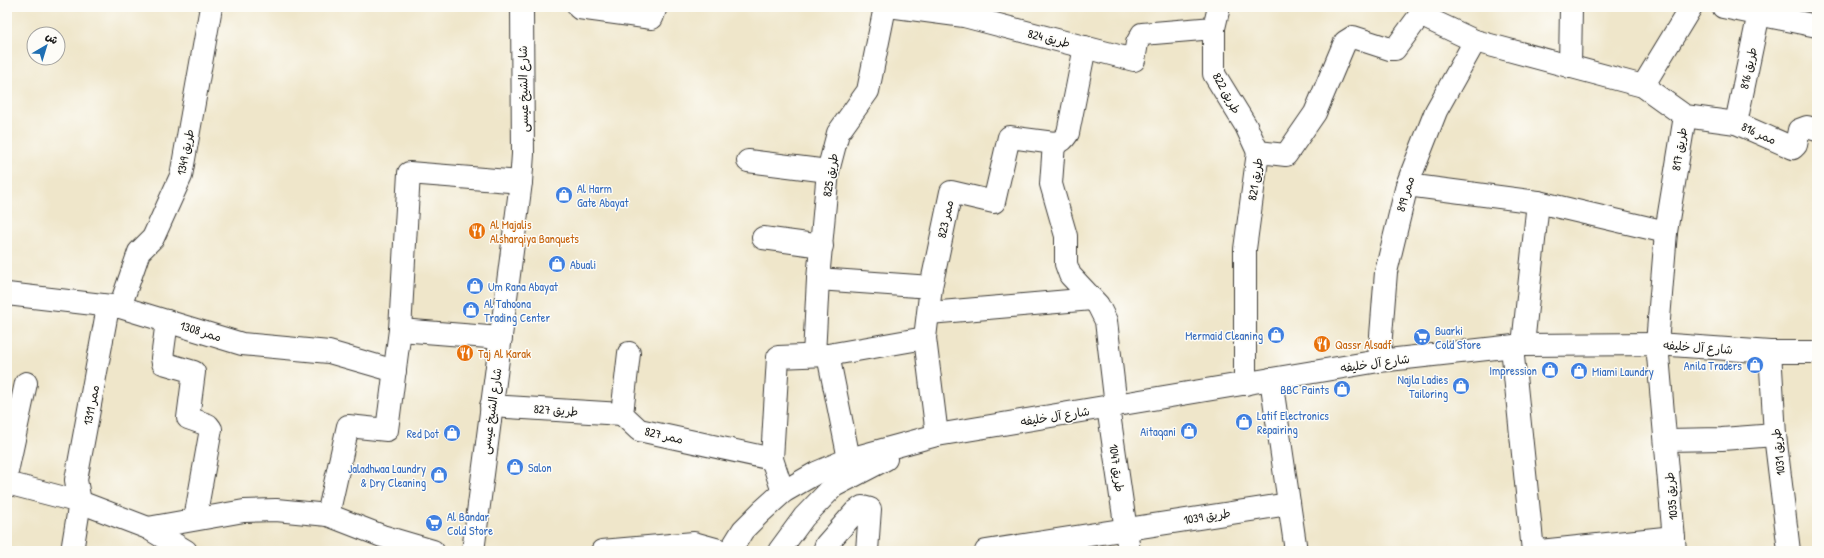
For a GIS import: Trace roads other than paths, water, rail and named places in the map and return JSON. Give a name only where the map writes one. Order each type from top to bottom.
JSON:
[{"type":"street","name":"طريق 1349","points":[[114,307],[139,252],[153,238],[181,176],[212,7]]},
{"type":"street","name":"شارع الشيخ عيسى","points":[[473,551],[524,154],[522,7]]},
{"type":"street","points":[[579,7],[578,8],[652,18],[656,7]]},
{"type":"street","name":"طريق 825","points":[[849,459],[821,355],[818,279],[828,171],[838,133],[868,91],[886,7]]},
{"type":"street","name":"طريق 824","points":[[896,7],[966,11],[1085,47],[1134,60],[1137,43],[1142,34],[1214,28]]},
{"type":"street","name":"طريق 822","points":[[1219,7],[1214,28],[1214,74],[1246,126],[1258,152]]},
{"type":"street","points":[[1570,67],[1571,7]]},
{"type":"street","points":[[1422,11],[1475,41],[1644,86],[1691,7]]},
{"type":"street","points":[[1723,7],[1759,13],[1817,26]]},
{"type":"street","name":"طريق 821","points":[[1246,384],[1245,249],[1258,152],[1286,155],[1315,113],[1348,38],[1353,37],[1390,49],[1395,49],[1422,11]]},
{"type":"street","name":"طريق 816","points":[[1736,123],[1759,13]]},
{"type":"street","name":"ممر 819","points":[[1379,361],[1386,272],[1407,184],[1436,111],[1475,41]]},
{"type":"street","points":[[1054,143],[1060,142],[1068,133],[1085,47]]},
{"type":"street","name":"طريق 817","points":[[1644,86],[1685,116],[1666,232],[1658,344]]},
{"type":"street","name":"ممر 816","points":[[1685,116],[1736,123],[1793,148],[1796,145],[1799,130],[1807,128],[1817,130]]},
{"type":"street","name":"ممر 823","points":[[938,435],[925,338],[929,313],[930,286],[951,192],[994,202],[1009,137],[1054,143]]},
{"type":"street","name":"طريق 1047","points":[[1054,143],[1051,184],[1066,236],[1066,264],[1070,275],[1102,311],[1106,321],[1112,407],[1129,551]]},
{"type":"street","points":[[748,161],[828,171]]},
{"type":"street","points":[[328,515],[348,426],[387,430],[400,330],[409,173],[521,182]]},
{"type":"street","points":[[1407,184],[1538,202],[1666,232]]},
{"type":"street","points":[[1533,551],[1517,346],[1538,202]]},
{"type":"street","points":[[763,238],[822,246]]},
{"type":"street","points":[[818,279],[930,286]]},
{"type":"street","name":"ممر 1308","points":[[7,294],[114,307],[167,321],[242,344],[329,352],[395,371]]},
{"type":"street","points":[[929,313],[1092,299]]},
{"type":"street","name":"ممر 1311","points":[[72,551],[80,502],[76,480],[114,307]]},
{"type":"street","points":[[167,321],[162,358],[163,363],[194,372],[188,418],[208,425],[211,429],[195,519]]},
{"type":"street","points":[[400,330],[501,338]]},
{"type":"street","points":[[783,492],[772,459],[778,357],[821,355],[925,338]]},
{"type":"street","name":"شارع آل خليفه","points":[[730,551],[743,530],[783,492],[816,473],[849,459],[938,435],[1379,361],[1517,346],[1658,344],[1770,352],[1817,352]]},
{"type":"street","name":"طريق 1035","points":[[1658,344],[1675,544]]},
{"type":"street","name":"طريق 1031","points":[[1770,352],[1775,435],[1789,551]]},
{"type":"street","points":[[622,414],[629,353]]},
{"type":"street","points":[[1271,379],[1296,551]]},
{"type":"street","points":[[7,472],[26,383]]},
{"type":"street","name":"طريق 827","points":[[491,406],[622,414]]},
{"type":"street","name":"ممر 827","points":[[622,414],[639,430],[772,459]]},
{"type":"street","name":"شارع آل خليفه","points":[[779,551],[804,516],[834,486],[871,466],[938,435]]},
{"type":"street","points":[[1666,440],[1722,439],[1775,435]]},
{"type":"street","points":[[7,483],[80,502],[148,528],[186,551]]},
{"type":"street","name":"طريق 1039","points":[[1126,528],[1289,504]]},
{"type":"street","points":[[824,551],[845,523],[862,507],[870,509],[867,551]]},
{"type":"street","points":[[148,528],[244,511],[276,510],[328,515],[382,536],[433,551]]},
{"type":"street","points":[[986,551],[1126,528]]},
{"type":"street","points":[[602,551],[694,543],[723,551]]},
{"type":"street","points":[[1540,551],[1675,544]]},
{"type":"place","name":"Al Harm Gate Abayat","points":[[564,195]]},
{"type":"place","name":"Al Majalis Alsharqiya Banquets","points":[[477,231]]},
{"type":"place","name":"Abuali","points":[[557,264]]},
{"type":"place","name":"Um Rana Abayat","points":[[475,286]]},
{"type":"place","name":"Al Tahoona Trading Center","points":[[471,310]]},
{"type":"place","name":"Mermaid Cleaning","points":[[1276,335]]},
{"type":"place","name":"Buarki Cold Store","points":[[1422,337]]},
{"type":"place","name":"Qassr Alsadf","points":[[1322,344]]},
{"type":"place","name":"Taj Al Karak","points":[[465,353]]},
{"type":"place","name":"Anila Traders","points":[[1755,365]]},
{"type":"place","name":"Impression","points":[[1550,370]]},
{"type":"place","name":"Miami Laundry","points":[[1579,371]]},
{"type":"place","name":"Najla Ladies Tailoring","points":[[1461,386]]},
{"type":"place","name":"BBC Paints","points":[[1342,389]]},
{"type":"place","name":"Latif Electronics Repairing","points":[[1244,422]]},
{"type":"place","name":"Aitaqani","points":[[1189,431]]},
{"type":"place","name":"Red Dot","points":[[452,433]]},
{"type":"place","name":"Salon","points":[[515,467]]},
{"type":"place","name":"Jaladhwaa Laundry & Dry Cleaning","points":[[439,475]]},
{"type":"place","name":"Al Bandar Cold Store","points":[[434,523]]}]
